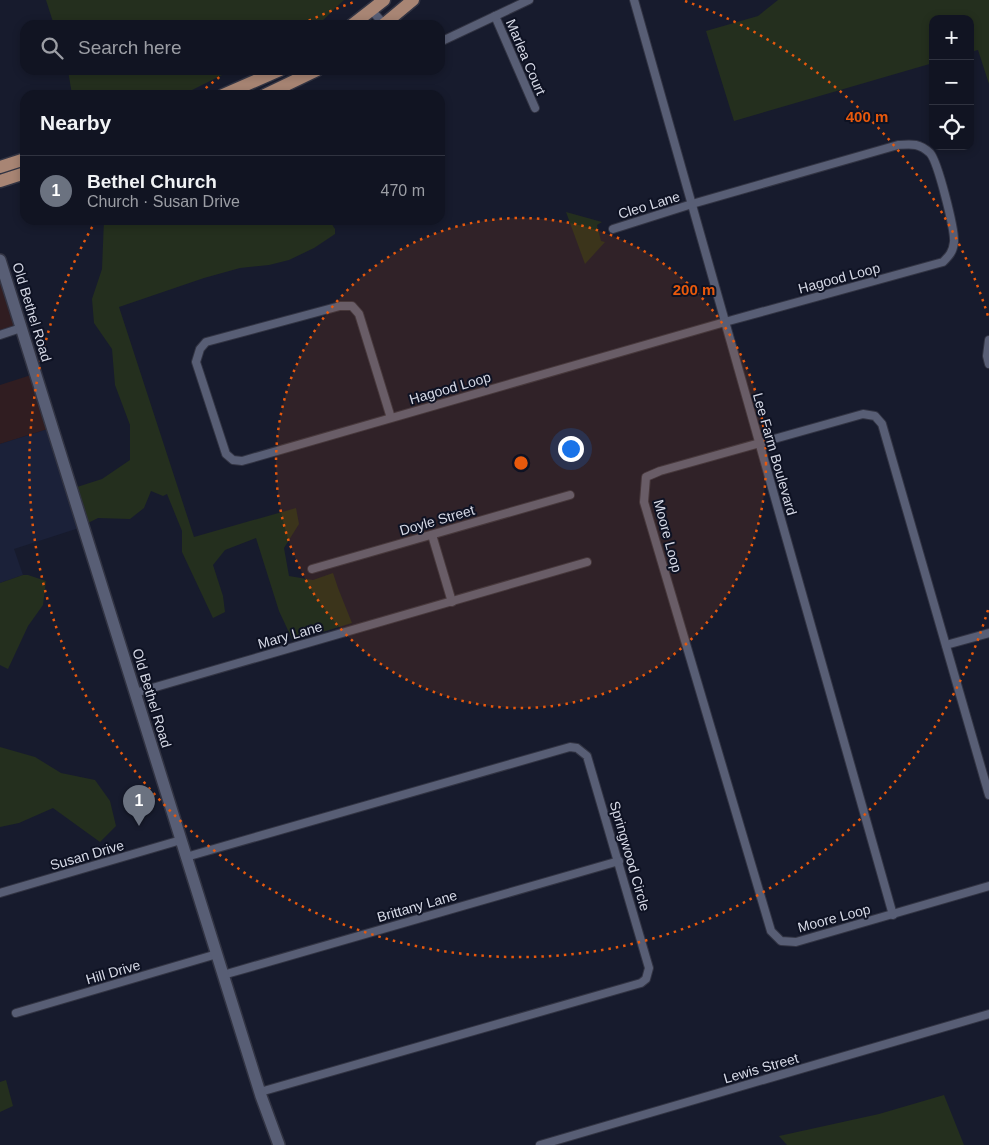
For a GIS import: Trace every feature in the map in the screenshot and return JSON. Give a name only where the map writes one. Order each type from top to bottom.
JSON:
[{"type":"main road","points":[[358,20],[384,0]]},
{"type":"main road","points":[[390,20],[413,0]]},
{"type":"main road","points":[[234,90],[269,75]]},
{"type":"main road","points":[[275,90],[307,75]]},
{"type":"main road","points":[[0,167],[20,161]]},
{"type":"main road","points":[[0,181],[20,175]]},
{"type":"street","points":[[445,40],[529,0]]},
{"type":"street","name":"Lee Farm Boulevard","points":[[634,0],[893,915]]},
{"type":"street","points":[[371,10],[380,20]]},
{"type":"street","name":"Marlea Court","points":[[495,16],[535,108]]},
{"type":"street","name":"Hagood Loop","points":[[391,418],[359,314],[352,306],[340,306],[206,342],[200,349],[196,362],[226,454],[233,460],[242,461],[725,322],[943,262],[951,254],[954,242],[939,172],[931,154],[918,144],[898,144],[692,204]]},
{"type":"street","name":"Cleo Lane","points":[[613,229],[692,204]]},
{"type":"street","name":"Old Bethel Road","points":[[0,260],[260,1092],[279,1145]]},
{"type":"street","points":[[0,335],[21,328]]},
{"type":"street","points":[[989,340],[987,356],[989,364]]},
{"type":"street","name":"Moore Loop","points":[[989,794],[882,424],[875,416],[863,414],[660,471],[646,477],[644,502],[771,931],[781,941],[796,942],[989,886]]},
{"type":"street","name":"Doyle Street","points":[[312,569],[570,495]]},
{"type":"street","points":[[432,535],[452,602]]},
{"type":"street","name":"Mary Lane","points":[[135,693],[587,562]]},
{"type":"street","points":[[946,645],[989,634]]},
{"type":"street","name":"Springwood Circle","points":[[186,857],[570,747],[577,748],[587,756],[650,968],[646,979],[260,1092]]},
{"type":"street","name":"Susan Drive","points":[[0,893],[181,840]]},
{"type":"street","name":"Brittany Lane","points":[[224,975],[619,861]]},
{"type":"street","name":"Hill Drive","points":[[16,1014],[217,954]]},
{"type":"street","name":"Lewis Street","points":[[540,1145],[989,1014]]},
{"type":"shaded area","points":[[0,273],[16,325],[0,330]]},
{"type":"shaded area","points":[[31,375],[48,429],[0,444],[0,385]]},
{"type":"shaded area","points":[[48,429],[79,528],[14,549],[23,575],[0,583],[0,444]]},
{"type":"green space","points":[[46,0],[344,0],[323,20],[52,20]]},
{"type":"green space","points":[[778,0],[989,0],[989,84],[978,50],[974,51],[974,15],[929,15],[929,64],[734,121],[706,31],[758,16]]},
{"type":"green space","points":[[69,75],[222,75],[192,90],[71,90]]},
{"type":"green space","points":[[566,212],[602,222],[597,225],[601,241],[605,242],[585,264]]},
{"type":"green space","points":[[104,225],[332,225],[335,234],[314,248],[289,260],[269,265],[240,268],[204,278],[119,307],[194,537],[296,508],[299,524],[284,548],[289,576],[313,580],[333,573],[352,623],[293,641],[279,611],[256,538],[225,550],[213,565],[223,596],[225,612],[213,618],[182,552],[182,531],[167,494],[163,496],[151,491],[144,508],[130,519],[98,518],[86,524],[76,491],[77,487],[102,479],[130,460],[130,425],[115,385],[112,349],[94,323],[92,299],[102,269]]},
{"type":"green space","points":[[23,575],[46,581],[43,605],[28,626],[8,669],[0,665],[0,583]]},
{"type":"green space","points":[[0,747],[35,757],[61,773],[95,780],[110,801],[116,826],[100,842],[53,808],[19,823],[0,827]]},
{"type":"green space","points":[[6,1080],[13,1106],[0,1112],[0,1082]]},
{"type":"green space","points":[[944,1095],[964,1145],[787,1145],[779,1136],[879,1114]]},
{"type":"place","name":"Bethel Church","points":[[139,826]]}]
